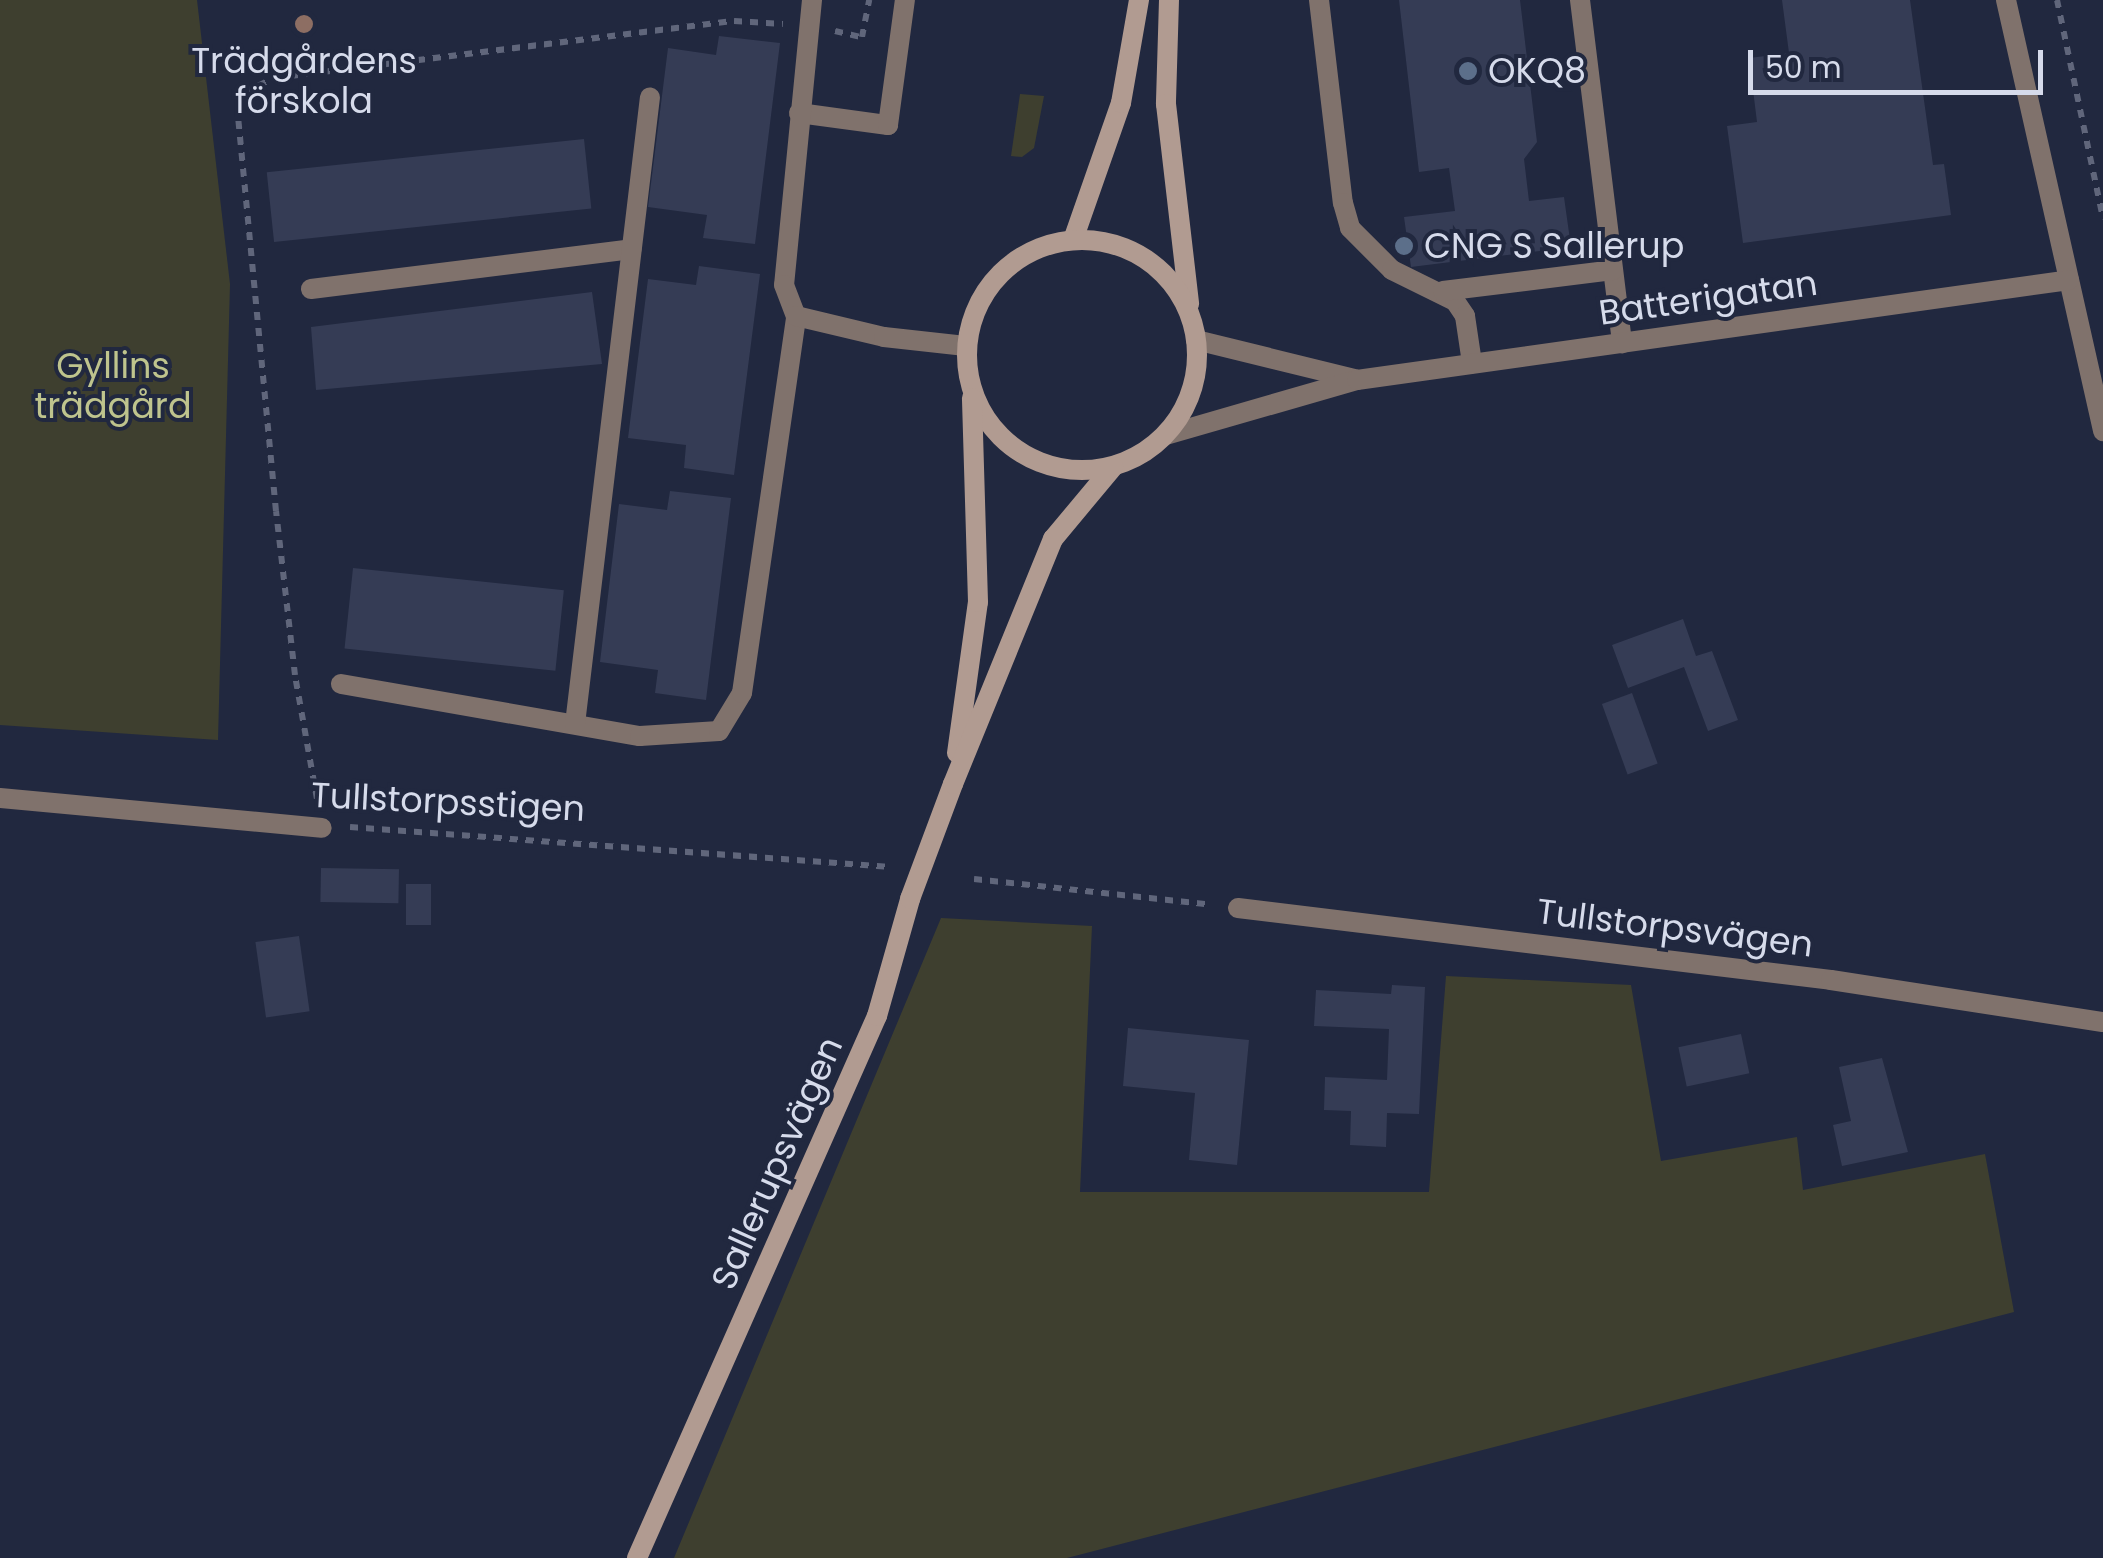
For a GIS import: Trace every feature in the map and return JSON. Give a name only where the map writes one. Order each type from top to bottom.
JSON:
[{"type":"main road","points":[[1073,240],[1121,103],[1140,0]]},
{"type":"main road","name":"Sallerupsvägen","points":[[637,1558],[877,1016],[910,899],[1053,539],[1114,467],[1166,436],[1186,407],[1196,374],[1196,340],[1166,104],[1169,0]]},
{"type":"main road","name":"Sallerupsvägen","points":[[953,784],[978,602],[966,346],[977,306],[1000,273],[1033,250],[1073,240],[1110,243],[1144,258],[1172,284],[1190,316]]},
{"type":"main road","name":"Sallerupsvägen","points":[[971,392],[993,430],[1028,458],[1070,471],[1114,467]]},
{"type":"street","points":[[340,684],[640,736],[719,731],[742,693],[796,316],[784,285],[812,0]]},
{"type":"street","points":[[799,113],[888,125],[905,0]]},
{"type":"street","points":[[1320,0],[1343,203],[1350,228],[1392,270],[1443,292],[1465,316],[1472,363]]},
{"type":"street","points":[[1580,0],[1622,342]]},
{"type":"street","points":[[2006,0],[2103,431]]},
{"type":"street","points":[[576,724],[650,97]]},
{"type":"street","points":[[311,290],[632,249]]},
{"type":"street","points":[[1443,292],[1613,270]]},
{"type":"street","name":"Batterigatan","points":[[1166,436],[1356,380],[2069,280]]},
{"type":"street","points":[[796,316],[884,337],[966,346]]},
{"type":"street","name":"Batterigatan","points":[[1196,340],[1356,380]]},
{"type":"street","name":"Tullstorpsstigen","points":[[0,798],[322,828]]},
{"type":"street","name":"Tullstorpsvägen","points":[[1238,908],[1831,980],[2103,1022]]},
{"type":"path","points":[[2056,0],[2103,219]]},
{"type":"path","name":"Tullstorpsstigen","points":[[322,828],[380,826],[892,867]]},
{"type":"path","points":[[974,878],[1238,908]]},
{"type":"green space","name":"Gyllins trädgård","points":[[0,0],[197,0],[230,284],[218,740],[0,725]]},
{"type":"green space","points":[[1020,94],[1044,96],[1034,148],[1022,157],[1011,156]]},
{"type":"green space","points":[[941,918],[1092,926],[1080,1192],[1429,1192],[1446,976],[1631,985],[1661,1161],[1797,1137],[1803,1190],[1985,1154],[2014,1312],[1067,1558],[674,1558]]},
{"type":"building","name":"OKQ8","points":[[1399,0],[1520,0],[1537,142],[1524,159],[1529,201],[1564,197],[1571,247],[1411,267],[1404,217],[1455,211],[1449,168],[1419,172]]},
{"type":"building","points":[[1782,0],[1910,0],[1933,165],[1944,164],[1951,215],[1743,243],[1727,126],[1757,122],[1749,58],[1789,53]]},
{"type":"building","points":[[719,36],[780,43],[755,244],[703,238],[707,215],[648,207],[668,48],[716,55]]},
{"type":"building","points":[[584,139],[591,209],[274,242],[267,172]]},
{"type":"building","points":[[699,266],[760,274],[734,475],[684,468],[686,445],[628,438],[648,279],[696,285]]},
{"type":"building","points":[[592,292],[602,364],[316,390],[311,327]]},
{"type":"building","points":[[670,491],[731,498],[706,700],[655,693],[658,670],[600,662],[619,504],[667,510]]},
{"type":"building","points":[[353,568],[564,590],[555,671],[345,649]]},
{"type":"building","points":[[1683,619],[1696,656],[1712,651],[1738,720],[1708,731],[1684,667],[1628,688],[1612,645]]},
{"type":"building","points":[[1632,693],[1658,763],[1628,774],[1602,704]]},
{"type":"building","points":[[321,868],[399,869],[398,903],[320,902]]},
{"type":"building","points":[[406,884],[431,884],[431,925],[406,925]]},
{"type":"building","points":[[299,936],[310,1011],[266,1017],[255,942]]},
{"type":"building","points":[[1392,985],[1425,987],[1419,1114],[1387,1113],[1386,1147],[1350,1145],[1351,1111],[1324,1110],[1325,1077],[1387,1080],[1389,1029],[1314,1026],[1316,990],[1391,994]]},
{"type":"building","points":[[1128,1028],[1249,1040],[1237,1165],[1189,1160],[1195,1093],[1123,1086]]},
{"type":"building","points":[[1741,1034],[1749,1073],[1687,1086],[1678,1047]]},
{"type":"building","points":[[1882,1058],[1908,1152],[1842,1166],[1833,1125],[1851,1121],[1839,1067]]},
{"type":"place","name":"Trädgårdens förskola","points":[[304,24]]},
{"type":"place","name":"OKQ8","points":[[1468,71]]},
{"type":"place","name":"CNG S Sallerup","points":[[1404,246]]}]
